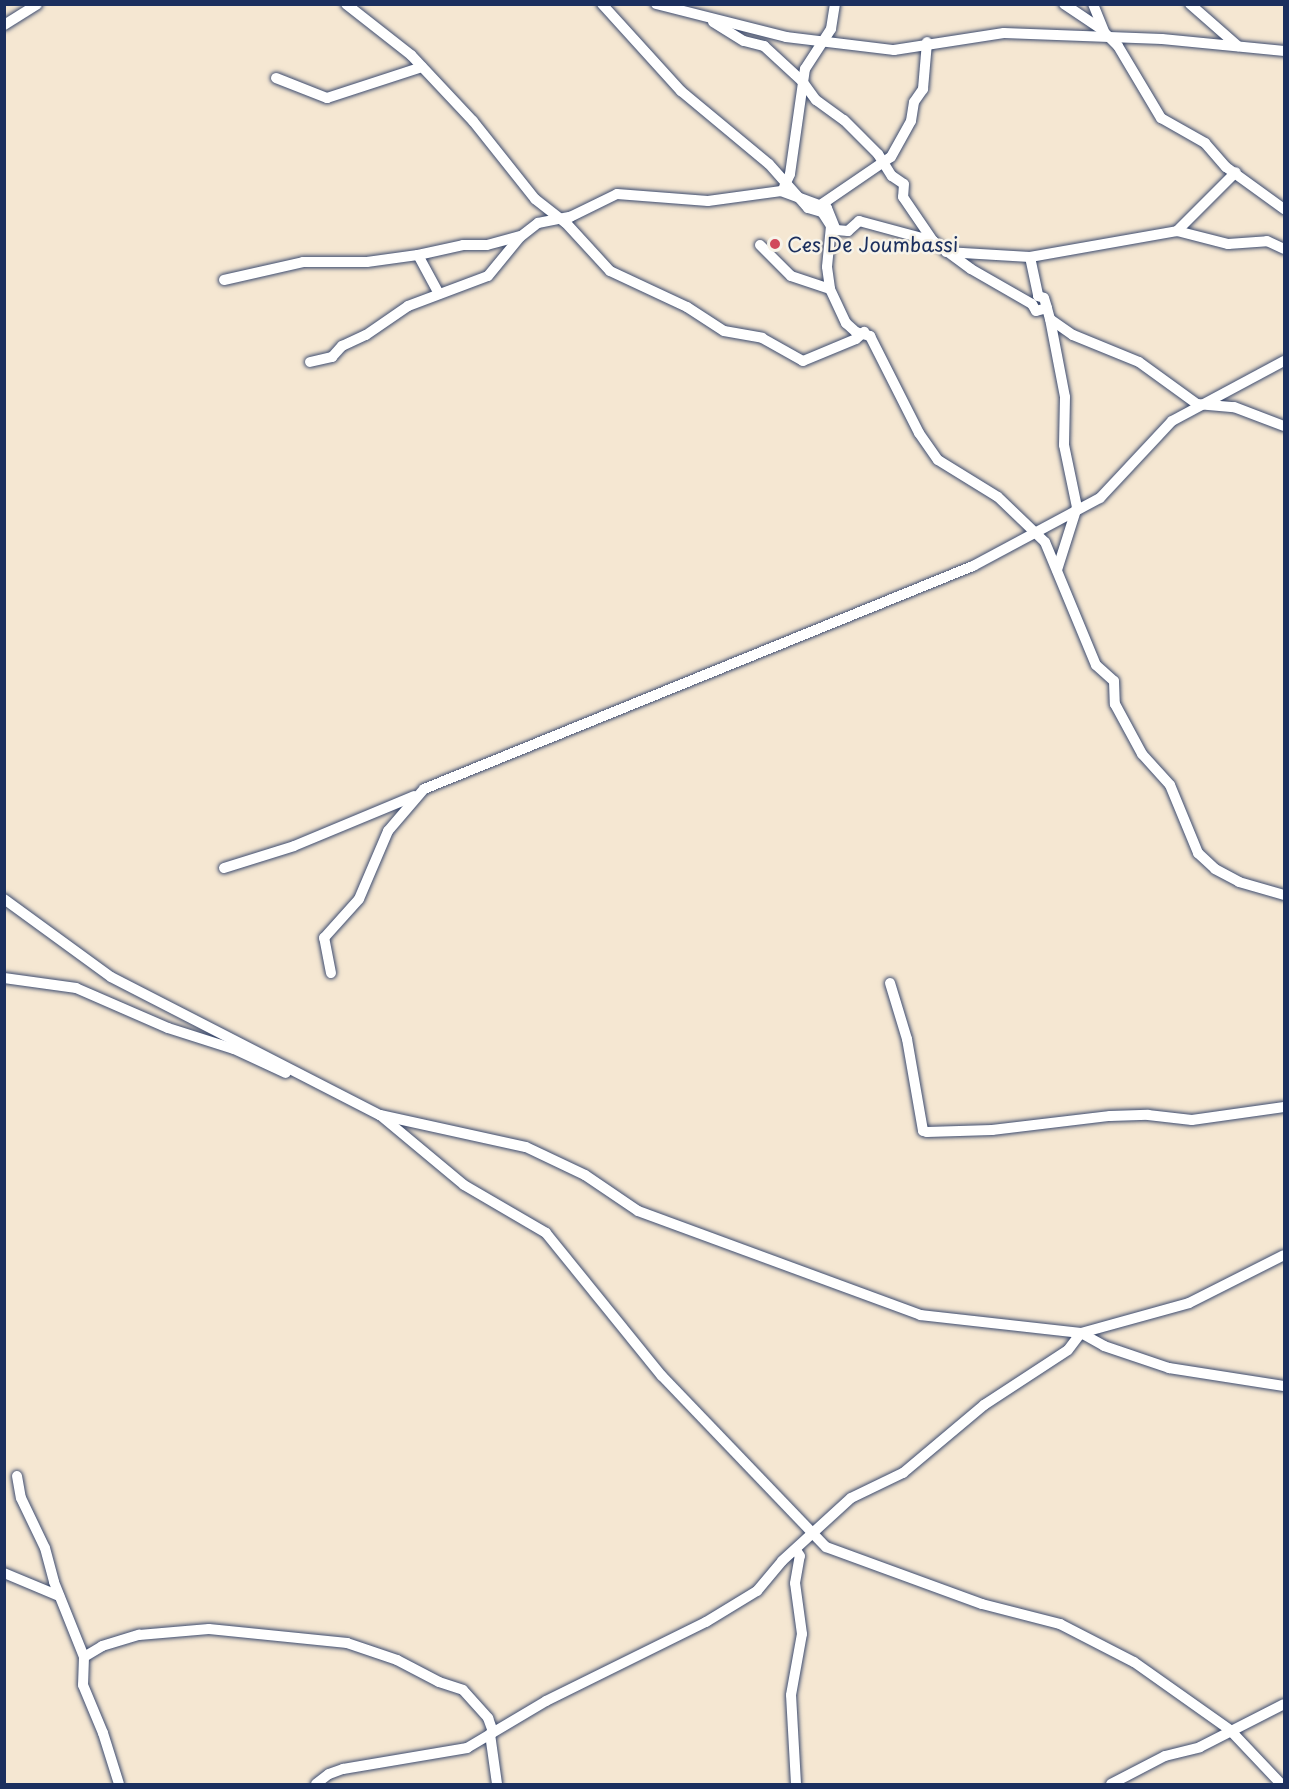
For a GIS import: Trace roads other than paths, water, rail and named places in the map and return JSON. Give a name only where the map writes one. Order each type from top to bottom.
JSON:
[{"type":"street","points":[[4,25],[37,4]]},
{"type":"street","points":[[346,4],[378,25],[422,67],[473,121],[535,199],[560,219],[604,266],[621,278],[687,307],[724,331],[762,338],[800,360],[810,360],[864,332]]},
{"type":"street","points":[[602,4],[662,72],[769,164],[784,188],[822,204],[836,230],[848,231],[859,221],[933,241]]},
{"type":"street","points":[[656,4],[824,44],[894,50],[927,42],[1004,33],[1108,36],[1284,51]]},
{"type":"street","points":[[784,188],[802,81],[809,59],[824,44],[831,29],[835,4]]},
{"type":"street","points":[[1064,4],[1108,36]]},
{"type":"street","points":[[1093,4],[1108,36],[1161,118],[1205,143],[1226,167],[1236,172],[1284,209]]},
{"type":"street","points":[[1190,4],[1222,36],[1241,47]]},
{"type":"street","points":[[708,18],[744,40],[764,46],[802,81],[816,100],[844,120],[884,163],[892,176],[904,184],[903,197],[933,241],[946,252],[1032,304],[1036,311],[1048,314],[1079,339],[1139,362],[1197,404],[1209,403],[1242,410],[1284,426]]},
{"type":"street","points":[[822,204],[884,163],[907,129],[914,102],[923,89],[927,42]]},
{"type":"street","points":[[276,78],[327,98],[422,67]]},
{"type":"street","points":[[1177,231],[1236,172]]},
{"type":"street","points":[[310,362],[332,357],[342,346],[366,335],[395,314],[439,294],[488,276],[526,233],[538,223],[560,219],[617,194],[708,201],[784,188]]},
{"type":"street","points":[[799,196],[808,208],[822,212],[831,226],[827,267],[830,289],[846,322],[856,332],[864,332],[870,336],[931,453],[947,467],[992,492],[1036,531],[1045,542],[1096,665],[1114,681],[1115,704],[1142,754],[1170,785],[1198,854],[1215,869],[1239,882],[1284,896]]},
{"type":"street","points":[[946,252],[1030,257],[1177,231],[1228,244],[1267,241],[1284,249]]},
{"type":"street","points":[[224,280],[303,262],[367,262],[418,255],[463,245],[487,245],[526,233]]},
{"type":"street","points":[[760,245],[791,276],[830,289]]},
{"type":"street","points":[[418,255],[439,294]]},
{"type":"street","points":[[1030,257],[1038,296],[1044,298],[1048,314],[1065,398],[1064,445],[1076,512],[1057,572]]},
{"type":"street","points":[[224,868],[367,818],[424,789],[973,566],[1076,512],[1108,492],[1172,421],[1284,361]]},
{"type":"street","points":[[331,973],[324,938],[359,899],[388,831],[424,789]]},
{"type":"street","points":[[4,899],[111,977],[380,1115],[464,1185],[546,1233],[662,1376],[826,1547],[982,1604],[1060,1624],[1134,1662],[1230,1730],[1281,1785]]},
{"type":"street","points":[[4,978],[76,988],[168,1028],[234,1049],[337,1092]]},
{"type":"street","points":[[890,982],[907,1039],[923,1131],[1032,1126],[1084,1118],[1223,1118],[1284,1107]]},
{"type":"street","points":[[380,1115],[526,1147],[585,1175],[638,1210],[920,1315],[1082,1333],[1189,1303],[1284,1255]]},
{"type":"street","points":[[1082,1333],[1104,1346],[1169,1368],[1284,1386]]},
{"type":"street","points":[[316,1785],[329,1774],[343,1769],[447,1754],[744,1601],[851,1498],[903,1473],[984,1406],[1068,1350],[1082,1333]]},
{"type":"street","points":[[17,1476],[21,1498],[45,1548],[59,1596],[84,1657],[83,1685],[104,1732],[119,1785]]},
{"type":"street","points":[[796,1550],[800,1556],[795,1582],[802,1634],[791,1695],[796,1785]]},
{"type":"street","points":[[4,1573],[59,1596]]},
{"type":"street","points":[[84,1657],[102,1646],[139,1635],[209,1629],[347,1643],[397,1660],[439,1683],[463,1690],[488,1718],[497,1785]]},
{"type":"street","points":[[1111,1785],[1158,1760],[1187,1753],[1284,1704]]},
{"type":"place","name":"Ces De Joumbassi","points":[[775,244]]}]
